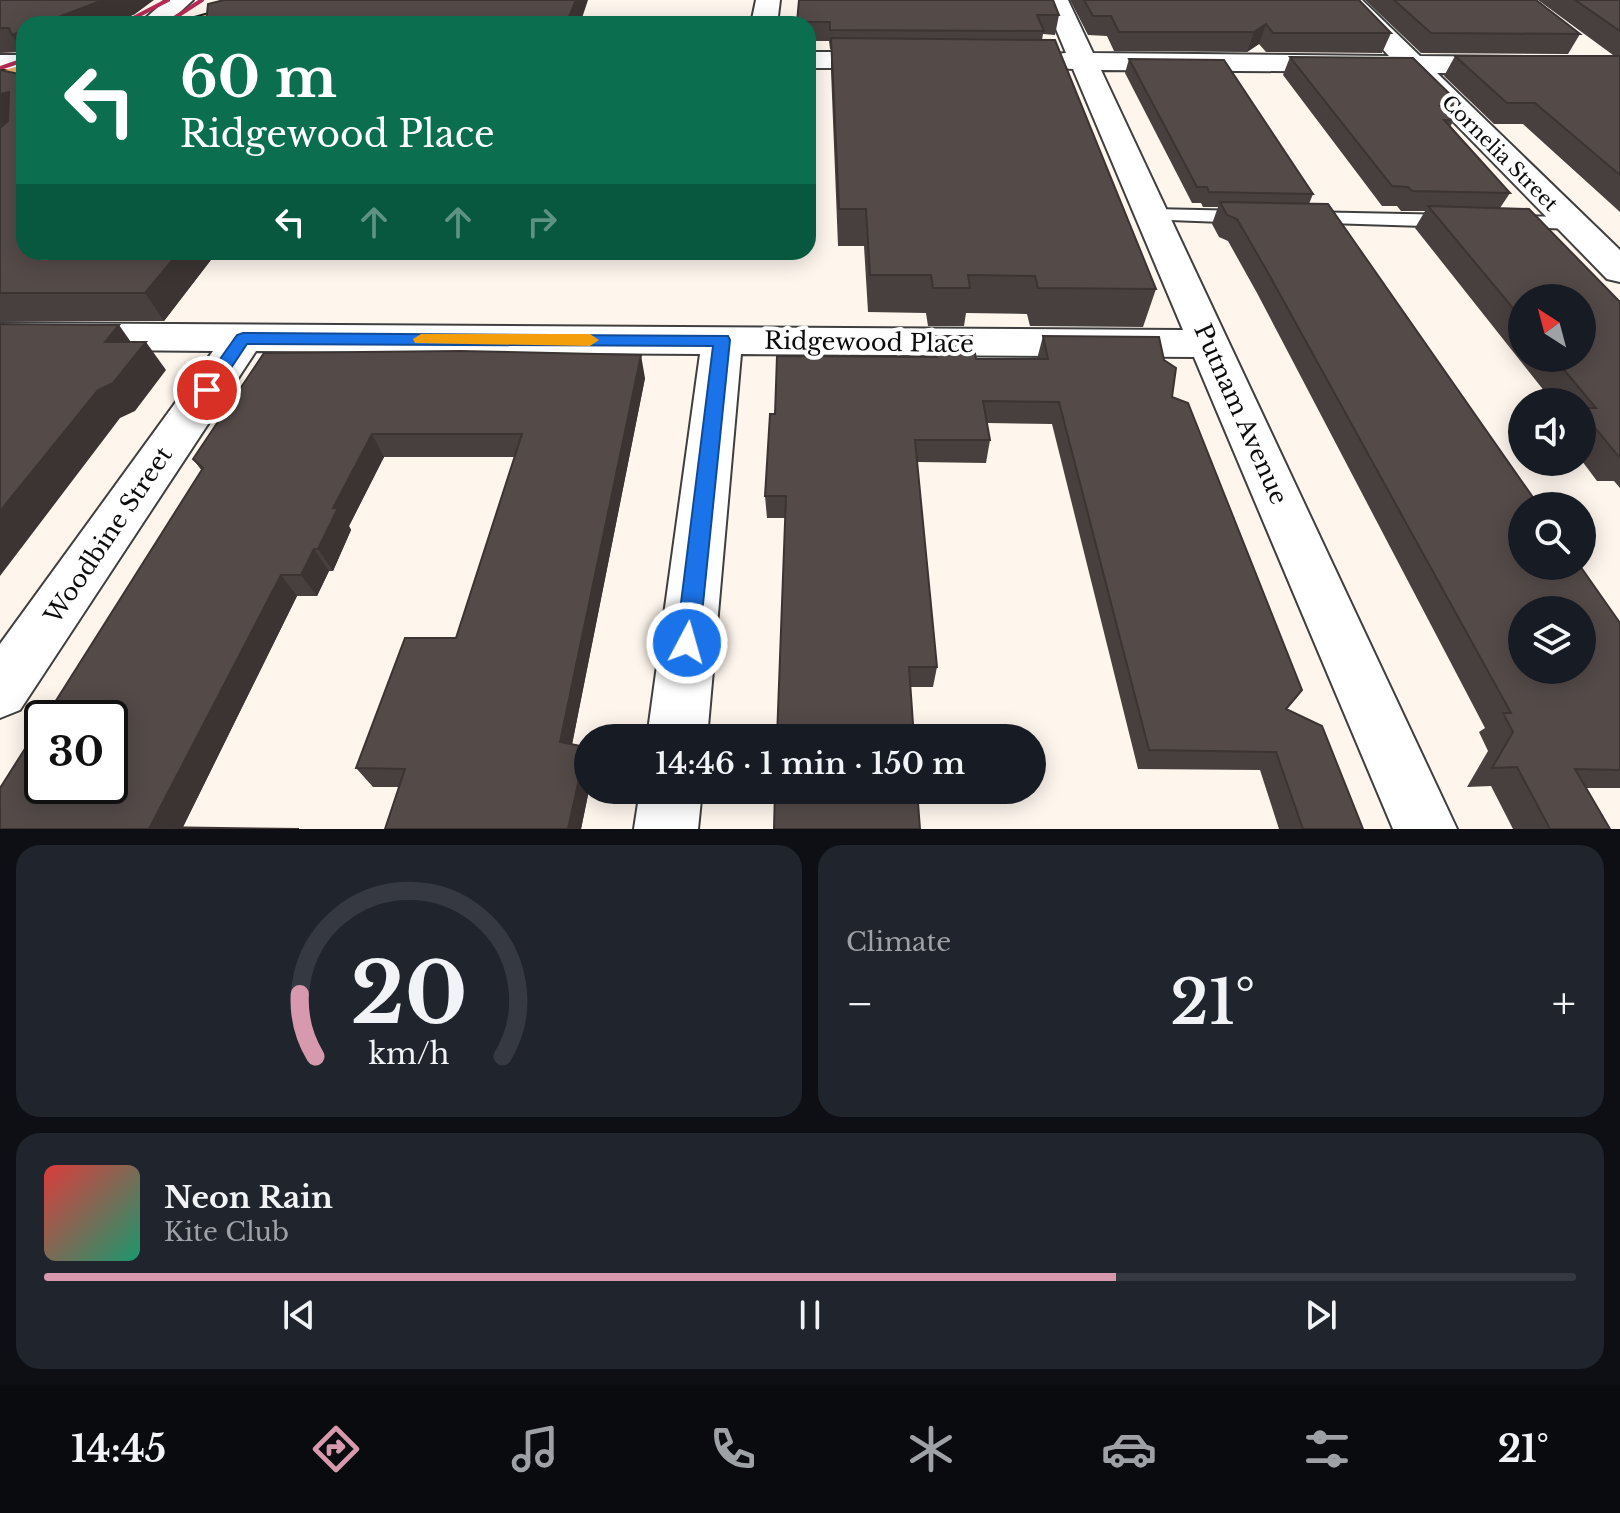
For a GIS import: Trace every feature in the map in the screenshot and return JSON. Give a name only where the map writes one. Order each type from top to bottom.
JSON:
[{"type":"main road","points":[[229,16],[287,0]]},
{"type":"street","points":[[162,16],[181,0]]},
{"type":"street","name":"Putnam Avenue","points":[[1056,0],[1425,829]]},
{"type":"street","name":"Cornelia Street","points":[[1348,0],[1620,271]]},
{"type":"street","points":[[1575,43],[1613,66]]},
{"type":"street","points":[[816,60],[917,60]]},
{"type":"street","points":[[1021,61],[1613,66]]},
{"type":"street","name":"Ridgewood Place","points":[[0,336],[1210,344]]},
{"type":"street","name":"Woodbine Street","points":[[0,691],[243,339]]},
{"type":"street","points":[[679,724],[722,340]]},
{"type":"street","points":[[666,829],[669,804]]},
{"type":"lane","points":[[1151,215],[1571,223]]},
{"type":"building","points":[[0,0],[103,0],[61,16],[16,16],[16,33],[12,35],[9,28],[0,28]]},
{"type":"building","points":[[224,0],[576,0],[569,16],[207,16],[208,4]]},
{"type":"building","points":[[799,0],[1053,0],[1059,15],[1037,15],[1044,31],[830,30],[830,22],[816,22],[816,16],[798,16]]},
{"type":"building","points":[[1084,0],[1359,0],[1391,33],[1273,33],[1266,24],[1254,32],[1119,32],[1111,16],[1093,16]]},
{"type":"building","points":[[1394,0],[1536,0],[1580,34],[1431,33]]},
{"type":"building","points":[[1575,0],[1620,0],[1620,31]]},
{"type":"building","points":[[831,38],[1055,40],[1156,289],[1038,288],[1035,276],[968,275],[970,288],[933,288],[931,275],[870,275],[866,209],[839,209]]},
{"type":"building","points":[[1455,56],[1620,56],[1620,175],[1535,103],[1507,103]]},
{"type":"building","points":[[1290,57],[1413,58],[1462,106],[1440,106],[1454,120],[1444,120],[1510,193],[1412,191],[1408,187],[1392,186]]},
{"type":"building","points":[[1129,59],[1224,60],[1313,194],[1209,192],[1207,187],[1197,187]]},
{"type":"building","points":[[0,70],[16,73],[16,260],[172,260],[145,293],[0,293],[0,128],[8,121],[9,92],[0,94]]},
{"type":"building","points":[[1220,202],[1328,204],[1508,462],[1508,476],[1518,476],[1529,492],[1508,492],[1508,580],[1590,580],[1620,623],[1620,770],[1575,769],[1610,829],[1550,829],[1517,767],[1492,768],[1513,732],[1503,713],[1511,713],[1237,219],[1227,215]]},
{"type":"building","points":[[1428,206],[1529,209],[1620,302],[1620,458],[1596,429],[1596,388],[1579,388],[1566,372],[1596,372],[1596,284],[1508,284],[1508,302]]},
{"type":"building","points":[[0,324],[119,325],[105,342],[146,342],[113,383],[98,390],[0,511]]},
{"type":"building","points":[[934,336],[972,336],[976,359],[1048,359],[1043,336],[1159,337],[1164,360],[1176,368],[1172,397],[1188,403],[1302,690],[1286,709],[1322,726],[1363,829],[1303,829],[1276,752],[1149,750],[1059,402],[983,401],[990,440],[915,440],[937,667],[909,667],[913,724],[778,724],[786,496],[765,496],[770,414],[775,414],[777,356],[937,357]]},
{"type":"building","points":[[460,351],[641,355],[560,742],[574,745],[574,802],[568,829],[385,829],[405,769],[356,768],[405,638],[456,638],[522,434],[372,434],[333,508],[338,508],[318,549],[314,549],[301,575],[281,575],[150,827],[299,829],[0,829],[0,788],[24,750],[24,804],[128,804],[128,700],[56,700],[203,468],[193,459],[264,353]]},
{"type":"building","points":[[775,804],[918,804],[920,829],[774,829]]},
{"type":"railway","points":[[137,16],[168,0]]},
{"type":"railway","points":[[177,16],[202,0]]},
{"type":"railway","points":[[0,68],[16,63]]},
{"type":"slow traffic","points":[[421,339],[590,340]]},
{"type":"route","points":[[207,390],[243,339],[722,340],[687,643]]}]
